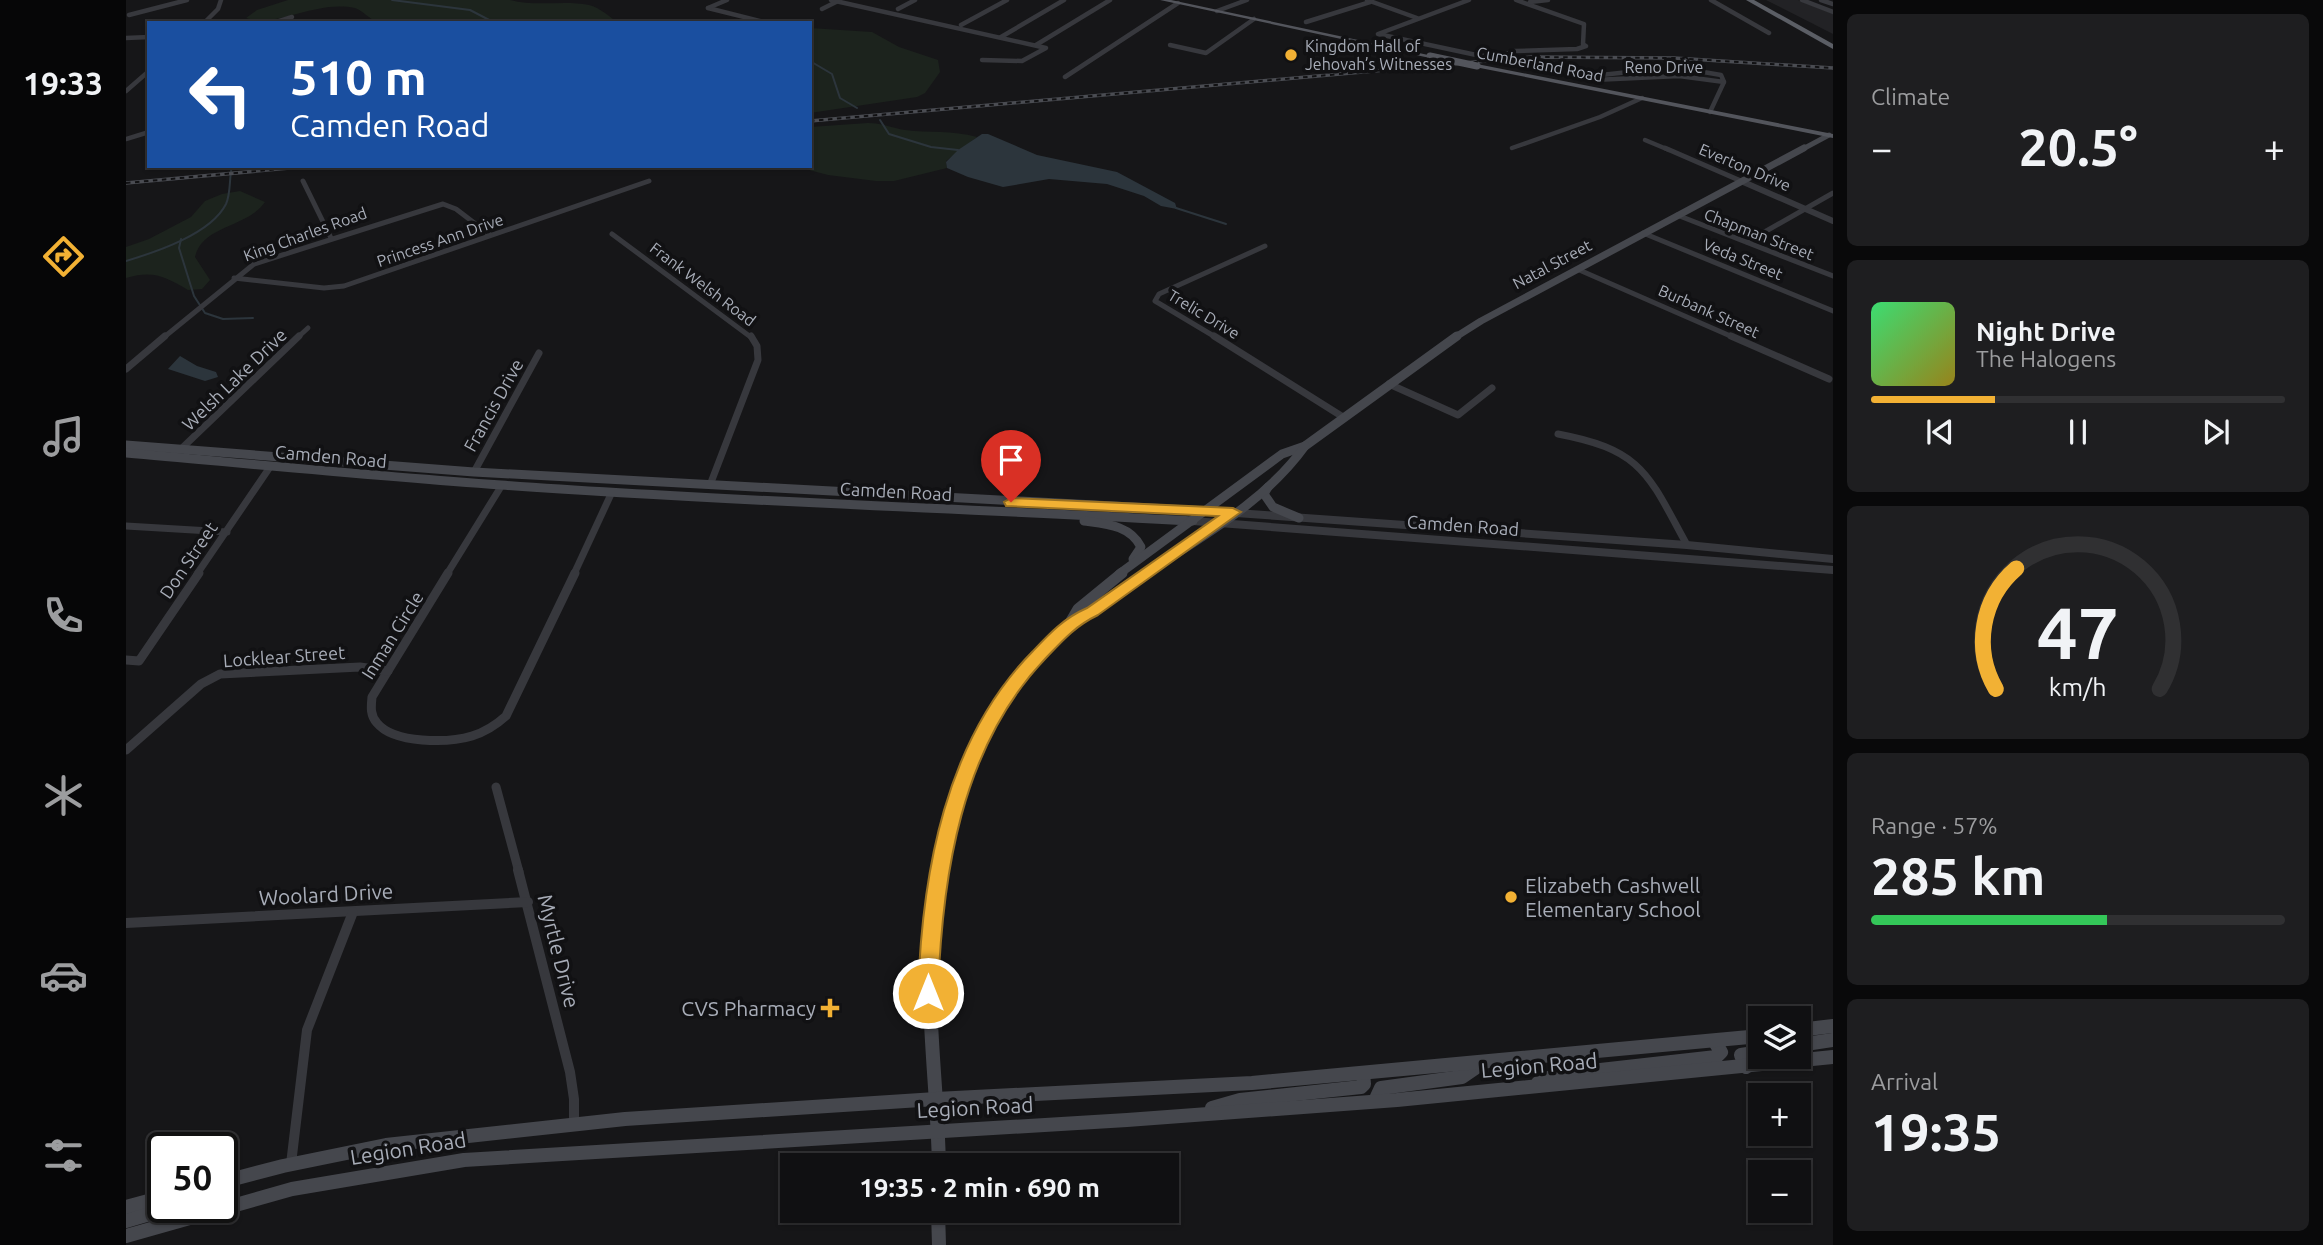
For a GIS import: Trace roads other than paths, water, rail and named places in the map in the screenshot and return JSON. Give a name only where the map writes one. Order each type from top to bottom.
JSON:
[{"type":"highway","points":[[1749,0],[1833,45]]},
{"type":"highway","points":[[1757,0],[1833,45]]},
{"type":"main road","name":"Cumberland Road","points":[[1163,0],[1477,66],[1832,136]]},
{"type":"main road","name":"Natal Street","points":[[1116,577],[1282,454],[1305,446],[1481,321],[1741,181],[1832,136]]},
{"type":"main road","name":"Natal Street","points":[[1071,621],[1092,611],[1220,522],[1296,462],[1305,446]]},
{"type":"main road","name":"Camden Road","points":[[126,449],[155,447],[474,472],[1207,511]]},
{"type":"main road","name":"Camden Road","points":[[126,449],[271,467],[502,485],[890,508],[998,510],[1193,521]]},
{"type":"main road","points":[[381,476],[418,474],[494,479],[500,473]]},
{"type":"main road","points":[[502,485],[510,480],[601,483],[626,480]]},
{"type":"main road","points":[[1269,484],[1264,494],[1265,500],[1273,508],[1299,518]]},
{"type":"main road","points":[[939,1153],[928,959],[938,876],[957,799],[981,739],[1010,688],[1044,647],[1071,621],[1078,609],[1116,577],[1142,547],[1139,540],[1123,528],[998,510]]},
{"type":"main road","points":[[1811,1029],[1833,1026]]},
{"type":"main road","name":"Legion Road","points":[[238,1178],[291,1164],[386,1145],[574,1125],[936,1099],[1252,1083],[1748,1038]]},
{"type":"main road","points":[[1811,1043],[1833,1040]]},
{"type":"main road","points":[[1529,1087],[1556,1075],[1716,1057],[1720,1052],[1715,1042]]},
{"type":"main road","points":[[1746,1067],[1740,1058],[1741,1055],[1748,1054]]},
{"type":"main road","name":"Legion Road","points":[[126,1236],[292,1189],[426,1164],[506,1156],[1189,1115],[1375,1101],[1833,1057]]},
{"type":"main road","points":[[1375,1101],[1384,1087],[1462,1077],[1483,1063]]},
{"type":"main road","points":[[1189,1115],[1240,1100],[1362,1087],[1363,1073]]},
{"type":"main road","points":[[238,1180],[242,1177]]},
{"type":"main road","points":[[126,1207],[147,1201]]},
{"type":"main road","points":[[126,1221],[147,1215]]},
{"type":"main road","points":[[938,1223],[939,1245]]},
{"type":"street","points":[[129,15],[187,0]]},
{"type":"street","points":[[206,21],[223,0]]},
{"type":"street","points":[[727,0],[708,8],[760,21]]},
{"type":"street","points":[[831,0],[1046,48],[1022,61],[982,60]]},
{"type":"street","points":[[822,9],[840,0]]},
{"type":"street","points":[[898,9],[915,0]]},
{"type":"street","points":[[961,25],[1007,0]]},
{"type":"street","points":[[1054,0],[1063,1]]},
{"type":"street","points":[[1036,45],[1110,0]]},
{"type":"street","points":[[1217,11],[1247,0]]},
{"type":"street","points":[[1469,0],[1378,34],[1481,57],[1586,46],[1583,44],[1584,24],[1516,0]]},
{"type":"street","points":[[1528,3],[1548,0]]},
{"type":"street","points":[[1712,0],[1769,33]]},
{"type":"street","points":[[1802,0],[1833,12]]},
{"type":"street","points":[[1821,0],[1833,4]]},
{"type":"street","points":[[1002,37],[1063,1]]},
{"type":"street","points":[[1306,22],[1368,1],[1417,18]]},
{"type":"street","points":[[1065,77],[1178,3]]},
{"type":"street","points":[[279,21],[292,17]]},
{"type":"street","points":[[1170,46],[1206,53],[1254,19]]},
{"type":"street","points":[[126,38],[147,37]]},
{"type":"street","points":[[1552,63],[1569,73],[1583,77]]},
{"type":"street","points":[[1666,68],[1674,76]]},
{"type":"street","name":"Reno Drive","points":[[1583,77],[1587,74],[1666,68],[1721,75],[1724,82],[1710,112]]},
{"type":"street","points":[[126,91],[147,73]]},
{"type":"street","name":"Reno Drive","points":[[1583,77],[1594,80],[1674,76],[1724,82]]},
{"type":"street","points":[[1512,148],[1600,117],[1642,98]]},
{"type":"street","points":[[126,139],[147,133]]},
{"type":"street","name":"Everton Drive","points":[[1645,140],[1833,220]]},
{"type":"street","points":[[303,181],[331,238]]},
{"type":"street","name":"Princess Ann Drive","points":[[234,278],[324,288],[344,286],[649,181]]},
{"type":"street","points":[[1747,242],[1833,193]]},
{"type":"street","name":"King Charles Road","points":[[126,369],[245,269],[267,259],[443,204],[456,209],[490,235]]},
{"type":"street","name":"Chapman Street","points":[[1677,215],[1833,276]]},
{"type":"street","name":"Veda Street","points":[[1643,233],[1833,311]]},
{"type":"street","name":"Frank Welsh Road","points":[[612,234],[750,334],[757,346],[758,360],[710,485]]},
{"type":"street","name":"Trelic Drive","points":[[1265,246],[1159,294],[1156,301],[1343,417]]},
{"type":"street","name":"Burbank Street","points":[[1577,269],[1829,379]]},
{"type":"street","name":"Welsh Lake Drive","points":[[180,450],[308,328]]},
{"type":"street","name":"Francis Drive","points":[[474,472],[539,353]]},
{"type":"street","points":[[1389,384],[1458,415],[1492,388]]},
{"type":"street","points":[[1558,434],[1595,440],[1627,454],[1657,488],[1687,545]]},
{"type":"street","name":"Don Street","points":[[126,660],[139,661],[271,467]]},
{"type":"street","name":"Inman Circle","points":[[502,485],[372,696],[370,712],[377,724],[398,735],[426,740],[452,740],[482,732],[510,712],[612,492]]},
{"type":"street","name":"Camden Road","points":[[1207,511],[1687,545],[1833,559]]},
{"type":"street","name":"Camden Road","points":[[1193,521],[1833,570]]},
{"type":"street","points":[[126,526],[227,531]]},
{"type":"street","name":"Locklear Street","points":[[126,750],[201,684],[220,674],[360,667],[388,671]]},
{"type":"street","name":"Myrtle Drive","points":[[496,787],[528,902],[577,1108],[574,1125]]},
{"type":"street","name":"Woolard Drive","points":[[126,923],[528,902]]},
{"type":"street","points":[[291,1164],[307,1030],[353,912]]},
{"type":"waterway","points":[[392,0],[470,10],[491,21]]},
{"type":"waterway","points":[[812,62],[832,74],[840,98],[857,108]]},
{"type":"waterway","points":[[880,120],[889,134],[931,147],[958,150]]},
{"type":"waterway","points":[[181,241],[196,233],[219,215],[229,195],[232,168]]},
{"type":"waterway","points":[[1176,208],[1226,224]]},
{"type":"waterway","points":[[126,261],[181,241]]},
{"type":"waterway","points":[[181,241],[179,248],[194,296],[205,313],[223,319],[253,318]]},
{"type":"railway","points":[[812,121],[1532,57],[1674,58],[1833,68]]},
{"type":"railway","points":[[126,183],[290,168]]},
{"type":"place","name":"Kingdom Hall of Jehovah’s Witnesses","points":[[1291,55]]},
{"type":"place","name":"Elizabeth Cashwell Elementary School","points":[[1511,897]]},
{"type":"place","name":"CVS Pharmacy","points":[[830,1008]]}]
